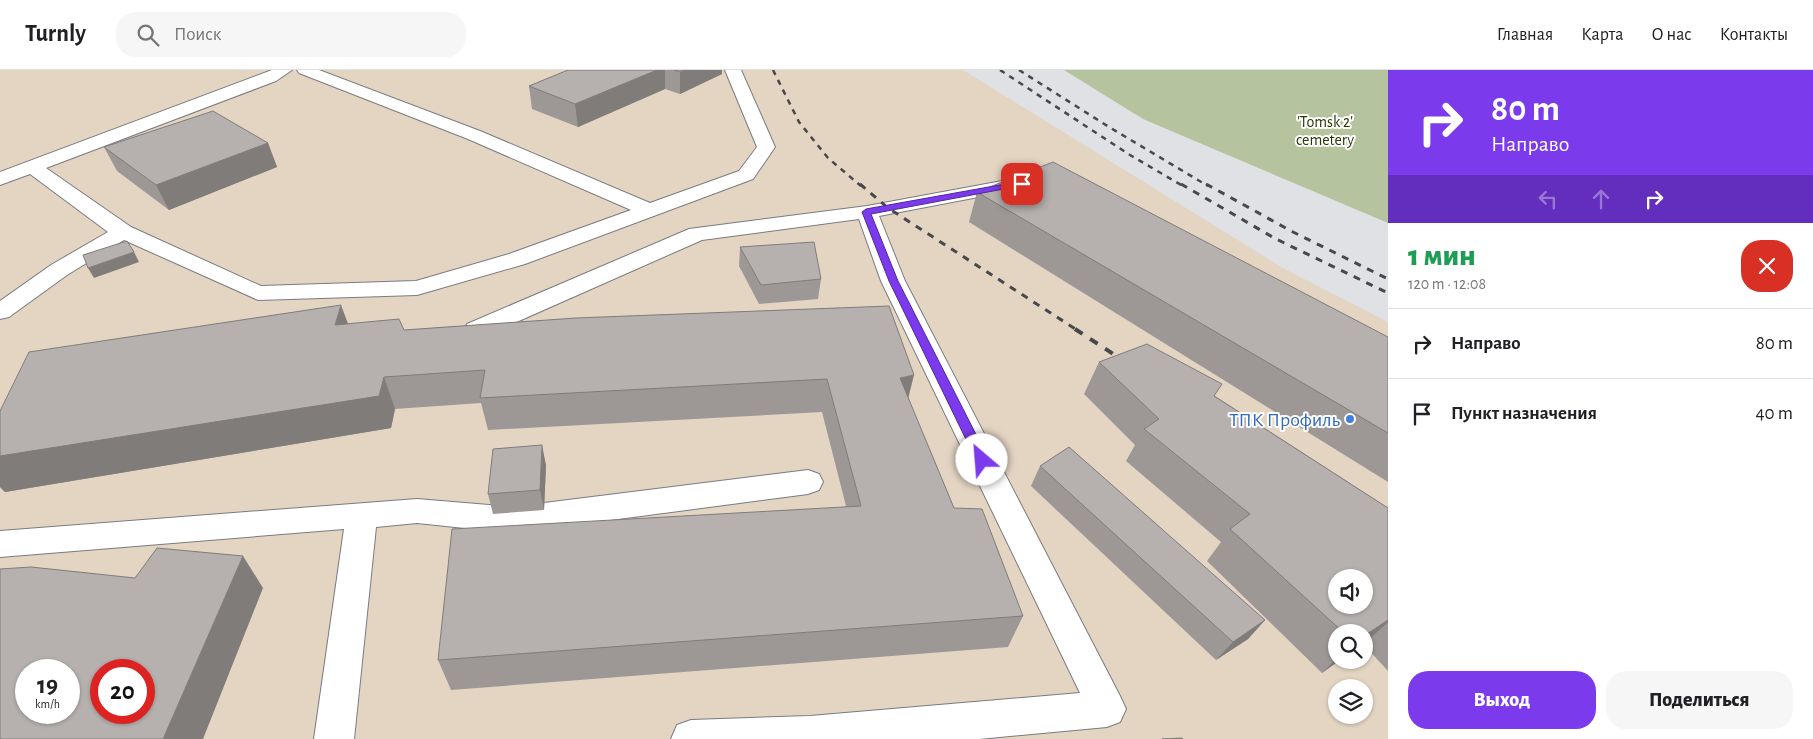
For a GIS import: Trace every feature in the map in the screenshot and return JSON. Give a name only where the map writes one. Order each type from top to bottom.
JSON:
[{"type":"lane","points":[[0,179],[270,78],[284,70]]},
{"type":"lane","points":[[305,70],[474,134],[648,210]]},
{"type":"lane","points":[[32,167],[123,232],[258,293],[417,288],[517,259],[746,175],[766,147],[733,70]]},
{"type":"lane","points":[[476,330],[697,234],[866,212],[1022,184],[1031,184]]},
{"type":"lane","points":[[691,739],[810,737],[1107,710],[893,281],[866,212]]},
{"type":"lane","points":[[0,312],[59,270],[123,232]]},
{"type":"lane","points":[[0,544],[417,511],[512,520],[808,482]]},
{"type":"lane","points":[[334,739],[362,515]]},
{"type":"shaded area","points":[[0,70],[963,70],[1283,268],[1388,322],[1388,739],[0,739]]},
{"type":"green space","name":"'Tomsk 2' cemetery","points":[[1064,70],[1388,70],[1388,223],[1143,119]]},
{"type":"building","points":[[568,70],[657,70],[575,104],[529,86]]},
{"type":"building","points":[[213,111],[268,143],[156,185],[104,147]]},
{"type":"building","points":[[1053,162],[1388,337],[1388,433],[977,192]]},
{"type":"building","points":[[127,241],[134,252],[88,268],[83,255]]},
{"type":"building","points":[[814,242],[821,279],[761,285],[740,247]]},
{"type":"building","points":[[341,305],[335,325],[399,319],[404,330],[576,318],[889,306],[914,375],[900,378],[954,508],[982,509],[1023,616],[438,660],[452,529],[861,506],[827,379],[480,398],[485,370],[384,377],[379,396],[0,456],[0,411],[29,352]]},
{"type":"building","points":[[1147,344],[1222,384],[1214,396],[1388,508],[1388,620],[1373,630],[1373,624],[1334,624],[1230,529],[1250,514],[1144,429],[1159,419],[1099,362]]},
{"type":"building","points":[[542,445],[540,490],[488,494],[493,449]]},
{"type":"building","points":[[1069,447],[1265,620],[1233,642],[1040,466]]},
{"type":"building","points":[[157,548],[243,556],[163,739],[0,739],[0,569],[31,567],[135,578]]},
{"type":"railway","points":[[773,70],[799,122],[828,158],[861,186]]},
{"type":"railway","points":[[1000,70],[1130,155],[1183,186]]},
{"type":"railway","points":[[1019,70],[1109,127],[1208,186]]},
{"type":"railway","points":[[860,184],[888,208],[1077,330]]},
{"type":"railway","points":[[1181,184],[1276,239],[1388,293]]},
{"type":"railway","points":[[1206,184],[1293,232],[1388,279]]},
{"type":"railway","points":[[1075,329],[1127,363]]},
{"type":"place","name":"ТПК Профиль","points":[[1350,419]]},
{"type":"route","points":[[982,460],[893,281],[866,212],[1022,184]]}]
